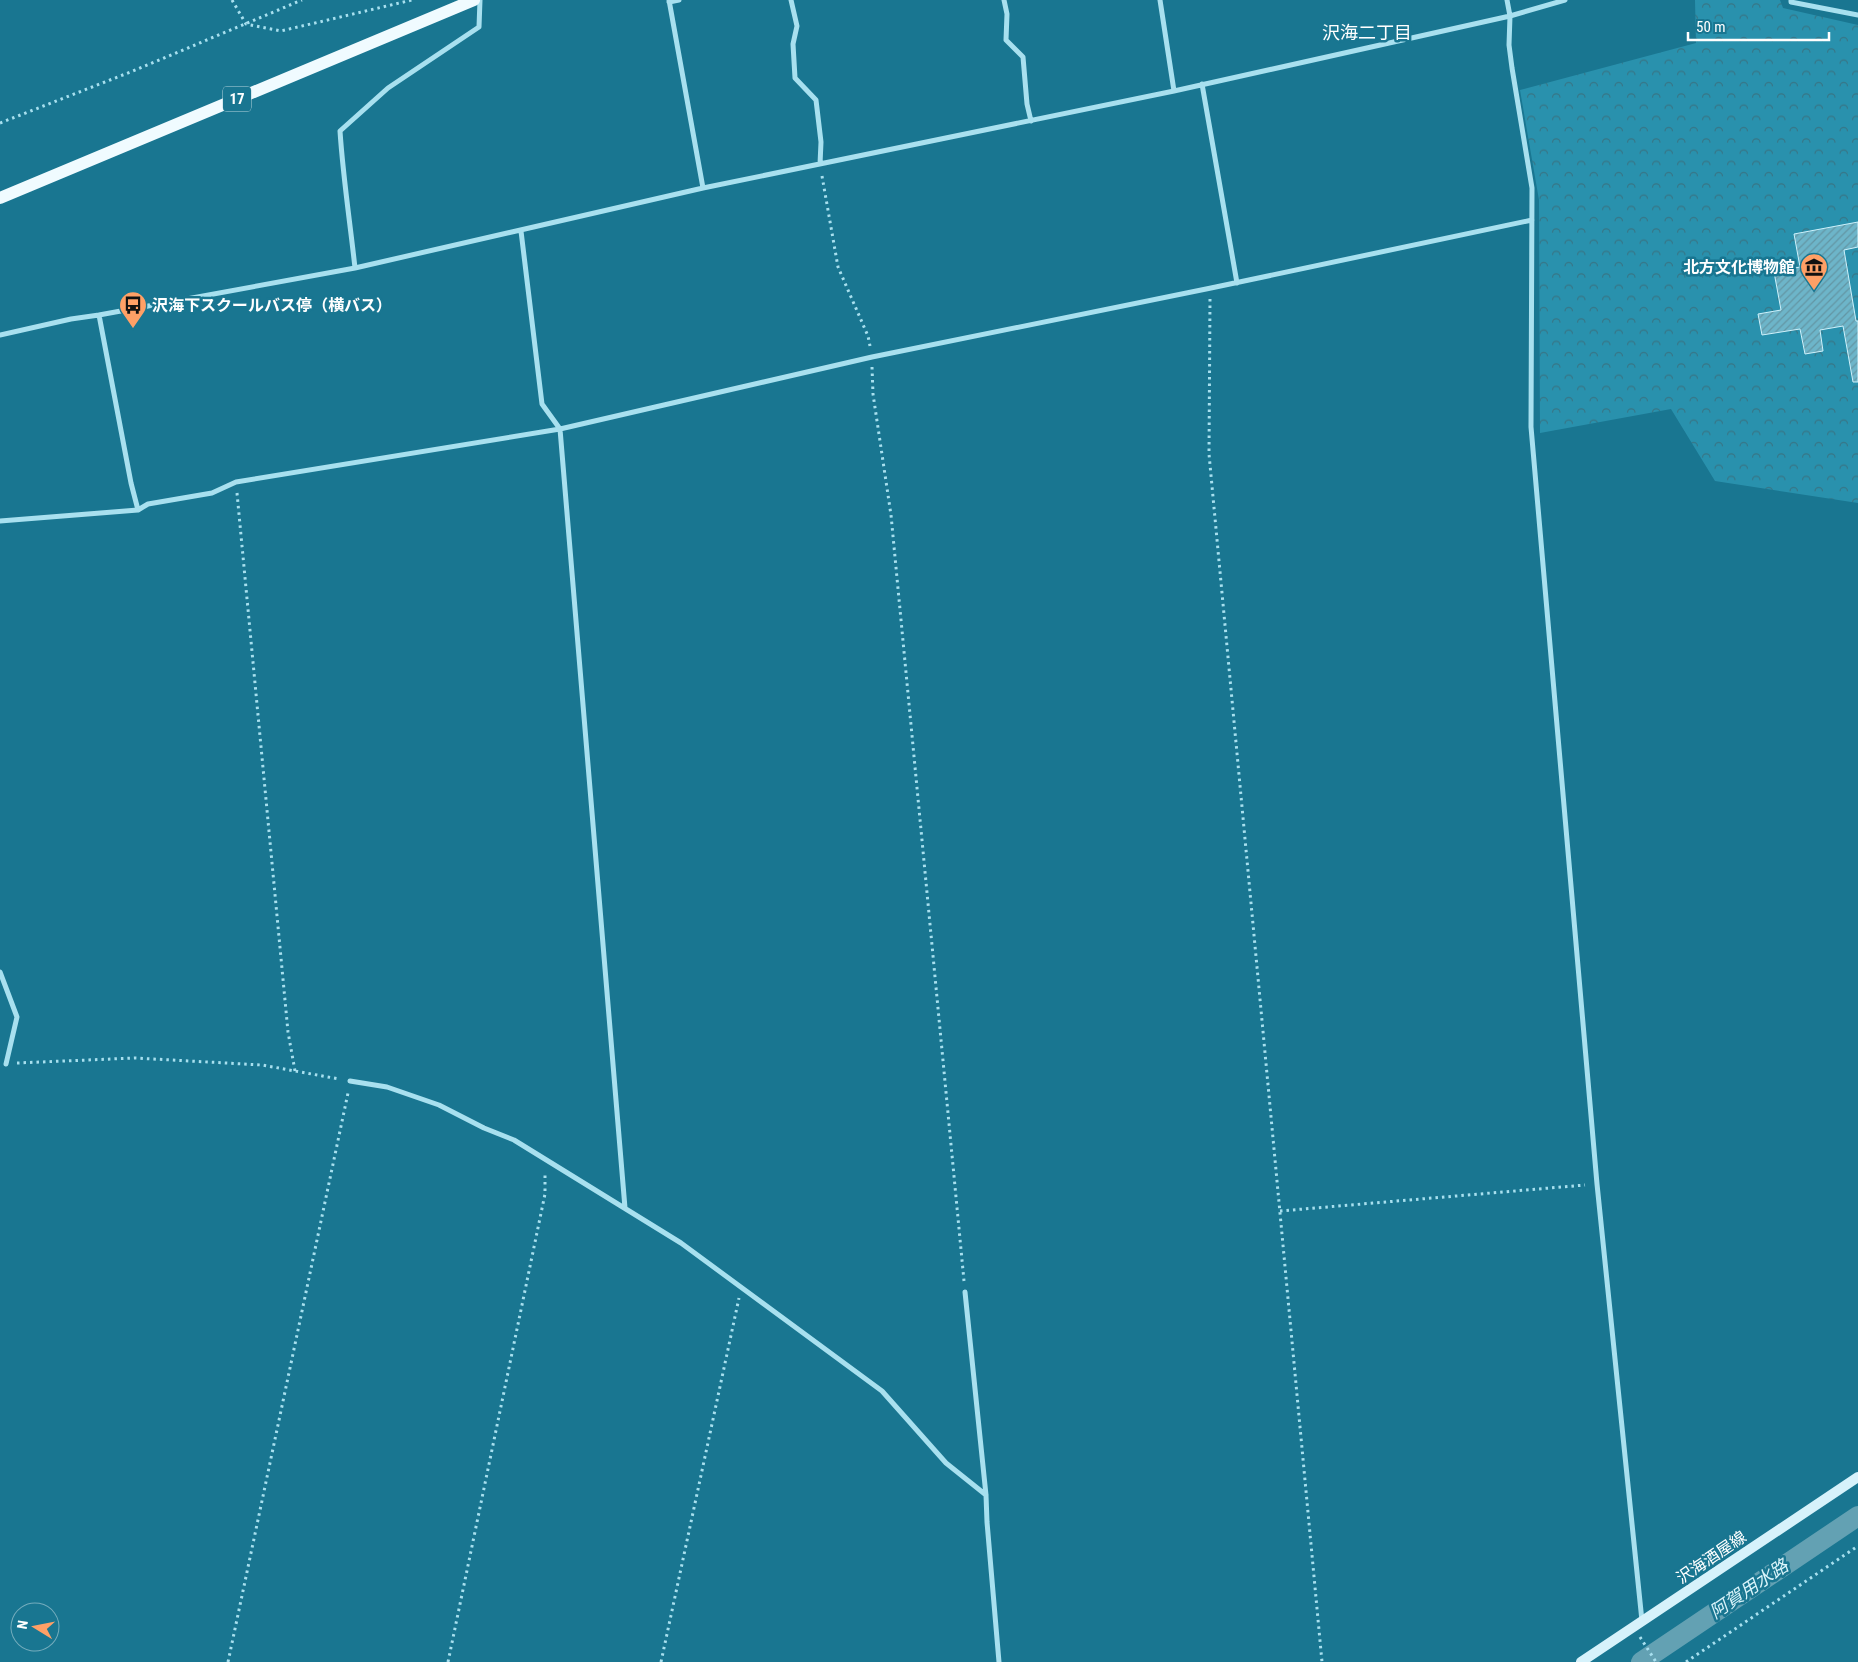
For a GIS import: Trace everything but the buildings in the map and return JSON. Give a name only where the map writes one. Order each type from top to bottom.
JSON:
[{"type":"main road","name":"17","points":[[0,198],[474,0]]},
{"type":"main road","name":"沢海酒屋線","points":[[1581,1662],[1858,1477]]},
{"type":"street","points":[[355,268],[340,131],[388,88],[479,27],[480,0]]},
{"type":"street","points":[[679,0],[669,1],[703,188]]},
{"type":"street","points":[[792,0],[796,26],[793,44],[795,78],[816,100],[821,142],[820,164]]},
{"type":"street","points":[[1004,0],[1007,14],[1006,40],[1023,57],[1027,104],[1031,121]]},
{"type":"street","points":[[1160,0],[1174,91]]},
{"type":"street","points":[[1507,0],[1510,16],[1509,45],[1532,188],[1531,427],[1597,1184],[1642,1622]]},
{"type":"street","points":[[0,334],[72,319],[355,268],[703,188],[1174,91],[1510,16],[1565,0]]},
{"type":"street","points":[[1791,0],[1792,2],[1858,14]]},
{"type":"street","points":[[1202,84],[1237,283]]},
{"type":"street","points":[[0,521],[138,510],[148,504],[212,493],[236,482],[560,429],[872,357],[1237,283],[1532,220]]},
{"type":"street","points":[[520,231],[542,404],[560,429],[625,1208]]},
{"type":"street","points":[[99,315],[131,483],[138,510]]},
{"type":"street","points":[[0,972],[17,1017],[6,1064]]},
{"type":"street","points":[[350,1081],[387,1087],[439,1105],[484,1128],[514,1140],[681,1244],[882,1391],[946,1463],[986,1495]]},
{"type":"street","points":[[965,1292],[986,1495],[999,1662]]},
{"type":"path","points":[[232,0],[246,24],[281,31],[412,0]]},
{"type":"path","points":[[0,123],[302,0]]},
{"type":"path","points":[[820,164],[838,267],[868,336],[872,357],[873,394],[891,515],[965,1292]]},
{"type":"path","points":[[1210,288],[1209,454],[1322,1662]]},
{"type":"path","points":[[236,482],[288,1032],[295,1071]]},
{"type":"path","points":[[6,1064],[135,1058],[262,1065],[350,1081],[228,1662]]},
{"type":"path","points":[[448,1662],[544,1194],[546,1160]]},
{"type":"path","points":[[1280,1212],[1597,1184]]},
{"type":"path","points":[[661,1662],[741,1288]]},
{"type":"path","points":[[1686,1662],[1858,1546]]},
{"type":"path","points":[[1643,1641],[1656,1662]]},
{"type":"green space","points":[[1695,0],[1780,0],[1783,8],[1858,25],[1858,503],[1715,481],[1671,409],[1540,433],[1539,200],[1520,90],[1696,43]]},
{"type":"waterway","name":"阿賀用水路","points":[[1641,1662],[1858,1516]]},
{"type":"place","name":"北方文化博物館","points":[[1814,291]]},
{"type":"place","name":"沢海下スクールバス停（横バス）","points":[[133,329]]},
{"type":"district","name":"沢海二丁目","points":[[1367,33]]}]
